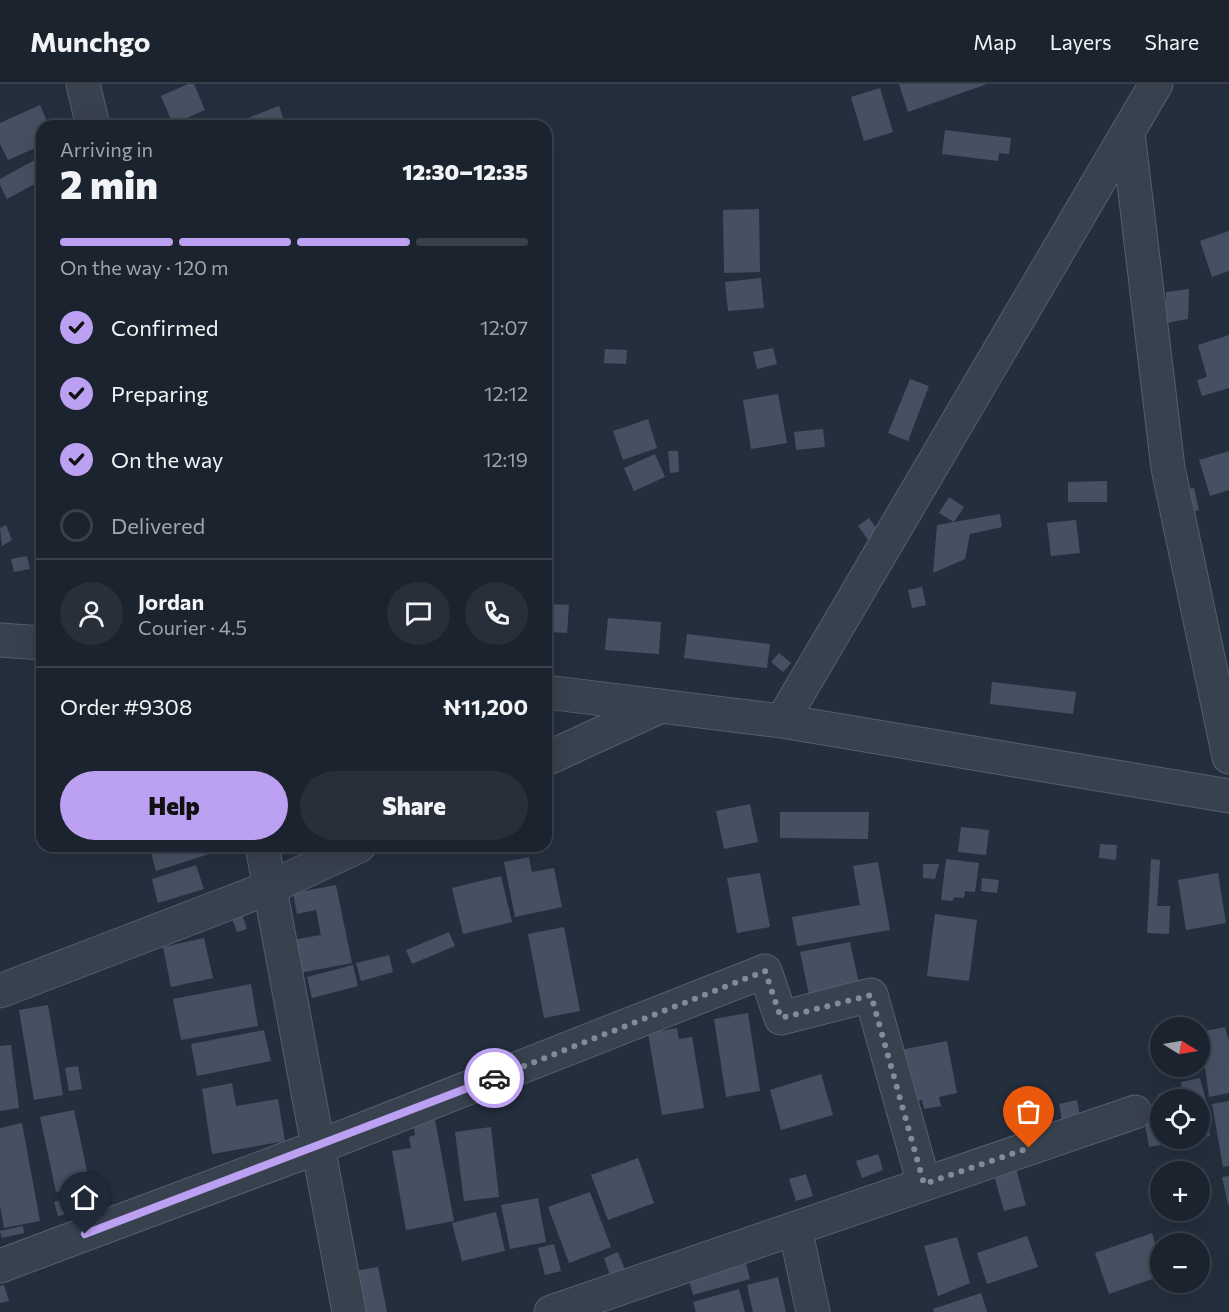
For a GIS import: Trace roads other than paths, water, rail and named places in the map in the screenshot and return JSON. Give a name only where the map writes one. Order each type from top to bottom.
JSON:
[{"type":"street","points":[[83,84],[92,120]]},
{"type":"street","points":[[782,721],[1156,84]]},
{"type":"street","points":[[1128,133],[1168,468],[1229,757]]},
{"type":"street","points":[[0,639],[36,643]]},
{"type":"street","points":[[552,693],[782,721],[1229,796]]},
{"type":"street","points":[[552,756],[661,706]]},
{"type":"street","points":[[263,852],[349,1312]]},
{"type":"street","points":[[0,991],[271,887],[346,852]]},
{"type":"street","points":[[0,1266],[318,1147],[765,971],[781,1018],[871,995],[924,1184]]},
{"type":"street","points":[[551,1312],[606,1303],[795,1228],[1135,1112]]},
{"type":"street","points":[[795,1228],[813,1312]]}]
